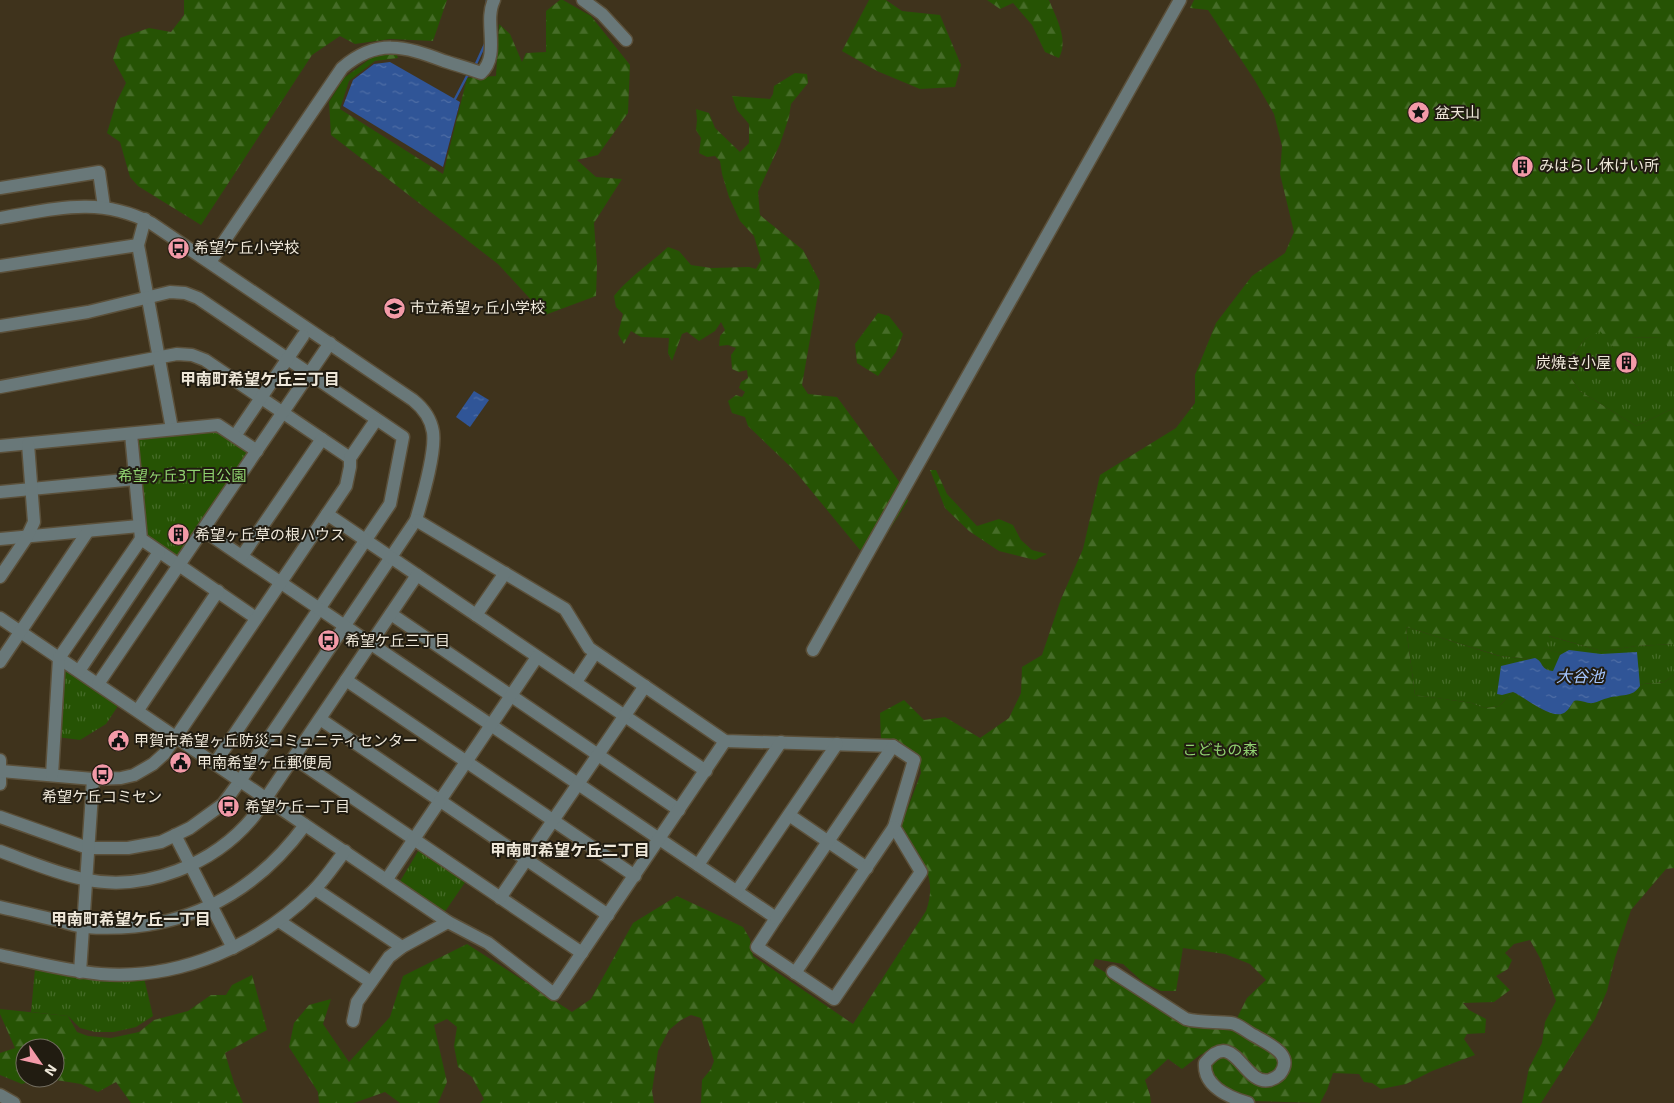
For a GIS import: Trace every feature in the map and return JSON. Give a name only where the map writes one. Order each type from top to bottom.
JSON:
[{"type":"street","points":[[210,262],[336,74],[350,60],[378,48],[400,47],[481,73],[486,68],[491,48],[490,13],[494,0]]},
{"type":"street","points":[[583,0],[602,14],[626,40]]},
{"type":"street","points":[[813,650],[1180,0]]},
{"type":"street","points":[[0,188],[99,172],[104,207]]},
{"type":"street","points":[[0,218],[77,206],[104,207],[145,219],[413,400],[425,412],[433,432],[425,487],[416,520],[346,626],[240,781],[222,804],[202,820],[175,836],[161,842],[117,849],[88,848],[0,818]]},
{"type":"street","points":[[145,219],[138,245],[172,429]]},
{"type":"street","points":[[0,266],[138,245]]},
{"type":"street","points":[[0,326],[88,312],[170,292],[192,295],[403,437],[390,504],[215,763]]},
{"type":"street","points":[[235,436],[303,336]]},
{"type":"street","points":[[98,684],[330,343]]},
{"type":"street","points":[[0,387],[184,354],[200,358],[350,458]]},
{"type":"street","points":[[1,772],[93,779],[121,778],[142,771],[159,759],[176,737],[346,486],[350,458],[376,420]]},
{"type":"street","points":[[0,446],[218,425],[257,451]]},
{"type":"street","points":[[52,775],[59,658],[140,539],[130,434]]},
{"type":"street","points":[[242,556],[322,439]]},
{"type":"street","points":[[0,578],[27,537],[34,522],[28,444]]},
{"type":"street","points":[[0,492],[135,479]]},
{"type":"street","points":[[327,514],[706,771]]},
{"type":"street","points":[[416,520],[565,609],[584,641],[595,653],[726,741],[893,746],[914,760],[894,827],[795,973]]},
{"type":"street","points":[[0,539],[139,526]]},
{"type":"street","points":[[203,530],[776,918]]},
{"type":"street","points":[[0,662],[88,531]]},
{"type":"street","points":[[140,539],[256,618]]},
{"type":"street","points":[[79,671],[159,552]]},
{"type":"street","points":[[476,615],[505,573]]},
{"type":"street","points":[[0,851],[68,876],[85,880],[131,881],[164,875],[190,865],[216,850],[240,830],[266,798],[417,575]]},
{"type":"street","points":[[138,710],[218,591]]},
{"type":"street","points":[[391,614],[679,810]]},
{"type":"street","points":[[0,618],[448,922],[488,943],[554,994],[726,741]]},
{"type":"street","points":[[576,682],[595,653]]},
{"type":"street","points":[[386,879],[537,656]]},
{"type":"street","points":[[346,680],[634,876]]},
{"type":"street","points":[[500,898],[645,686]]},
{"type":"street","points":[[320,719],[608,915]]},
{"type":"street","points":[[698,865],[781,742]]},
{"type":"street","points":[[738,891],[838,744]]},
{"type":"street","points":[[893,746],[757,947],[834,999],[921,872],[894,827]]},
{"type":"street","points":[[294,758],[582,954]]},
{"type":"street","points":[[0,760],[0,784]]},
{"type":"street","points":[[80,972],[93,779]]},
{"type":"street","points":[[789,815],[867,868]]},
{"type":"street","points":[[0,907],[83,927],[142,926],[191,914],[243,888],[291,844],[305,825]]},
{"type":"street","points":[[175,836],[233,948]]},
{"type":"street","points":[[0,955],[80,972],[122,974],[160,971],[192,964],[233,948],[279,920],[315,889],[345,851]]},
{"type":"street","points":[[315,889],[402,947]]},
{"type":"street","points":[[279,920],[371,982]]},
{"type":"street","points":[[352,1021],[357,1002],[384,963],[402,947],[448,922]]},
{"type":"street","points":[[1114,972],[1186,1019],[1198,1022],[1233,1023],[1278,1050],[1284,1059],[1283,1067],[1279,1075],[1272,1080],[1264,1081],[1256,1077],[1247,1070],[1234,1054],[1225,1051],[1216,1052],[1205,1063],[1206,1078],[1214,1087],[1237,1100],[1248,1103]]},
{"type":"street","points":[[0,1095],[14,1103]]},
{"type":"green space","points":[[184,0],[447,0],[433,41],[390,39],[355,44],[340,36],[312,55],[201,225],[138,186],[130,177],[120,142],[107,133],[116,103],[126,83],[113,59],[120,38],[149,28],[171,32],[184,15]]},
{"type":"green space","points":[[560,0],[591,16],[630,65],[628,113],[598,155],[577,160],[596,177],[622,179],[594,223],[597,265],[596,296],[545,315],[498,264],[331,135],[329,102],[344,78],[375,55],[396,53],[398,58],[375,61],[349,81],[340,109],[443,174],[467,78],[496,76],[499,24],[510,34],[522,62],[526,53],[546,52],[546,11]]},
{"type":"green space","points":[[869,0],[886,0],[902,11],[940,15],[961,65],[955,87],[920,89],[877,71],[842,51]]},
{"type":"green space","points":[[987,0],[1049,0],[1062,36],[1062,51],[1059,58],[1045,52],[1032,25],[1013,3],[1000,9]]},
{"type":"green space","name":"こどもの森","points":[[1194,0],[1674,0],[1674,361],[1662,337],[1627,338],[1641,359],[1625,361],[1600,332],[1585,339],[1564,368],[1580,391],[1636,426],[1674,408],[1674,644],[1637,646],[1602,651],[1549,636],[1543,648],[1568,655],[1569,668],[1556,674],[1532,659],[1500,656],[1406,627],[1415,695],[1472,703],[1484,708],[1499,706],[1513,692],[1546,712],[1566,707],[1580,696],[1599,698],[1622,693],[1643,684],[1665,682],[1674,674],[1674,868],[1666,869],[1631,910],[1615,958],[1607,991],[1595,1019],[1541,1103],[1522,1103],[1529,1068],[1542,1043],[1545,1022],[1556,1001],[1540,958],[1530,940],[1514,944],[1505,953],[1512,960],[1508,969],[1496,976],[1510,990],[1494,1002],[1463,1003],[1469,1010],[1486,1019],[1485,1033],[1467,1034],[1464,1039],[1475,1055],[1432,1071],[1406,1084],[1381,1089],[1372,1083],[1364,1082],[1359,1074],[1333,1073],[1320,1103],[1251,1101],[1235,1096],[1210,1079],[1210,1064],[1214,1058],[1222,1054],[1234,1059],[1242,1071],[1258,1083],[1274,1084],[1286,1071],[1287,1058],[1283,1046],[1260,1035],[1237,1018],[1247,998],[1266,980],[1250,964],[1225,954],[1183,948],[1176,991],[1161,991],[1144,983],[1123,964],[1095,959],[1093,965],[1153,1001],[1162,1011],[1182,1024],[1242,1033],[1256,1043],[1272,1049],[1280,1057],[1280,1067],[1271,1076],[1257,1076],[1235,1049],[1218,1047],[1200,1055],[1182,1069],[1168,1059],[1145,1080],[1151,1103],[701,1103],[702,1080],[711,1069],[714,1061],[701,1018],[691,1015],[681,1020],[669,1030],[658,1051],[652,1091],[654,1103],[480,1103],[484,1099],[472,1077],[458,1067],[454,1046],[457,1027],[447,1019],[434,1025],[447,1082],[438,1103],[400,1103],[385,1092],[354,1103],[319,1103],[318,1092],[289,1047],[294,1023],[309,1005],[331,999],[323,1024],[349,1062],[390,1017],[403,976],[467,944],[572,1012],[591,999],[633,923],[677,896],[743,927],[750,939],[753,956],[853,1024],[926,911],[930,887],[929,876],[925,866],[901,826],[921,773],[919,758],[895,742],[881,741],[880,713],[904,700],[924,720],[945,717],[980,738],[1009,718],[1021,693],[1022,667],[1042,655],[1061,599],[1083,549],[1100,475],[1176,428],[1195,403],[1195,375],[1216,323],[1252,276],[1285,253],[1294,232],[1280,174],[1282,146],[1274,114],[1254,79],[1208,10],[1190,8]]},
{"type":"green space","points":[[795,73],[807,74],[808,83],[791,104],[789,117],[780,144],[758,192],[760,215],[803,250],[820,282],[802,385],[808,394],[837,397],[898,480],[908,501],[878,547],[860,550],[795,471],[748,426],[745,417],[732,413],[728,401],[736,395],[742,397],[745,392],[739,388],[741,382],[748,378],[747,370],[739,372],[732,369],[731,355],[736,348],[728,345],[719,346],[720,336],[725,330],[721,322],[715,331],[699,341],[687,332],[682,334],[672,361],[668,353],[669,338],[641,337],[631,331],[624,344],[618,334],[623,314],[616,307],[614,296],[668,247],[679,251],[691,265],[711,268],[749,267],[756,269],[761,260],[754,236],[740,221],[729,197],[720,161],[715,156],[707,157],[699,153],[701,138],[696,130],[696,109],[709,113],[715,128],[740,152],[749,143],[749,124],[737,110],[732,96],[770,99],[774,86]]},
{"type":"green space","points":[[878,313],[889,316],[903,334],[896,352],[878,376],[857,363],[855,344]]},
{"type":"green space","points":[[1600,331],[1625,361],[1640,358],[1626,338],[1663,337],[1674,361],[1674,408],[1636,426],[1580,391],[1564,368],[1585,339]]},
{"type":"green space","name":"希望ヶ丘3丁目公園","points":[[212,430],[222,433],[248,449],[249,455],[181,555],[174,557],[148,539],[143,531],[135,442],[139,437]]},
{"type":"green space","points":[[930,470],[936,470],[947,494],[977,526],[999,519],[1013,525],[1021,540],[1032,550],[1047,554],[1035,560],[999,551],[969,531],[945,508]]},
{"type":"green space","points":[[1406,627],[1499,656],[1532,659],[1556,674],[1568,655],[1542,648],[1548,636],[1602,651],[1637,646],[1674,644],[1674,674],[1665,682],[1643,684],[1622,693],[1580,696],[1566,707],[1546,712],[1513,692],[1499,706],[1484,708],[1472,703],[1415,695]]},
{"type":"green space","points":[[61,668],[118,706],[106,724],[80,740],[57,737]]},
{"type":"green space","points":[[420,848],[466,881],[444,913],[399,883]]},
{"type":"green space","points":[[35,969],[144,978],[153,1016],[136,1027],[114,1032],[95,1032],[80,1028],[68,1016],[31,1012]]},
{"type":"green space","points":[[252,975],[267,1030],[225,1053],[234,1083],[243,1103],[131,1103],[116,1082],[98,1092],[81,1084],[65,1081],[65,1038],[15,1038],[15,1048],[0,1014],[0,1009],[68,1016],[77,1032],[88,1036],[111,1038],[139,1032],[154,1020],[188,1011],[211,995],[226,995],[232,985]]},
{"type":"green space","points":[[15,1048],[15,1081],[0,1075],[0,1053]]},
{"type":"water","points":[[390,62],[460,102],[443,167],[343,106],[353,80],[374,64]]},
{"type":"water","points":[[474,391],[489,400],[470,427],[456,417]]},
{"type":"water","name":"大谷池","points":[[1569,650],[1601,654],[1637,652],[1640,686],[1630,694],[1606,698],[1593,703],[1574,701],[1564,713],[1559,714],[1545,711],[1513,692],[1502,695],[1497,694],[1501,666],[1535,658],[1544,668],[1553,671],[1560,655]]},
{"type":"waterway","points":[[485,14],[487,0]]},
{"type":"waterway","points":[[475,66],[485,44]]},
{"type":"waterway","points":[[455,99],[470,73]]},
{"type":"place","name":"盆天山","points":[[1419,113]]},
{"type":"place","name":"みはらし休けい所","points":[[1523,166]]},
{"type":"place","name":"希望ケ丘小学校","points":[[178,248]]},
{"type":"place","name":"市立希望ヶ丘小学校","points":[[394,308]]},
{"type":"place","name":"炭焼き小屋","points":[[1627,363]]},
{"type":"place","name":"希望ヶ丘草の根ハウス","points":[[179,535]]},
{"type":"place","name":"希望ケ丘三丁目","points":[[329,641]]},
{"type":"place","name":"甲賀市希望ヶ丘防災コミュニティセンター","points":[[118,741]]},
{"type":"place","name":"甲南希望ヶ丘郵便局","points":[[181,763]]},
{"type":"place","name":"希望ケ丘コミセン","points":[[102,774]]},
{"type":"place","name":"希望ケ丘一丁目","points":[[229,807]]},
{"type":"district","name":"甲南町希望ケ丘三丁目","points":[[260,379]]},
{"type":"district","name":"甲南町希望ケ丘二丁目","points":[[570,850]]},
{"type":"district","name":"甲南町希望ケ丘一丁目","points":[[131,919]]}]
